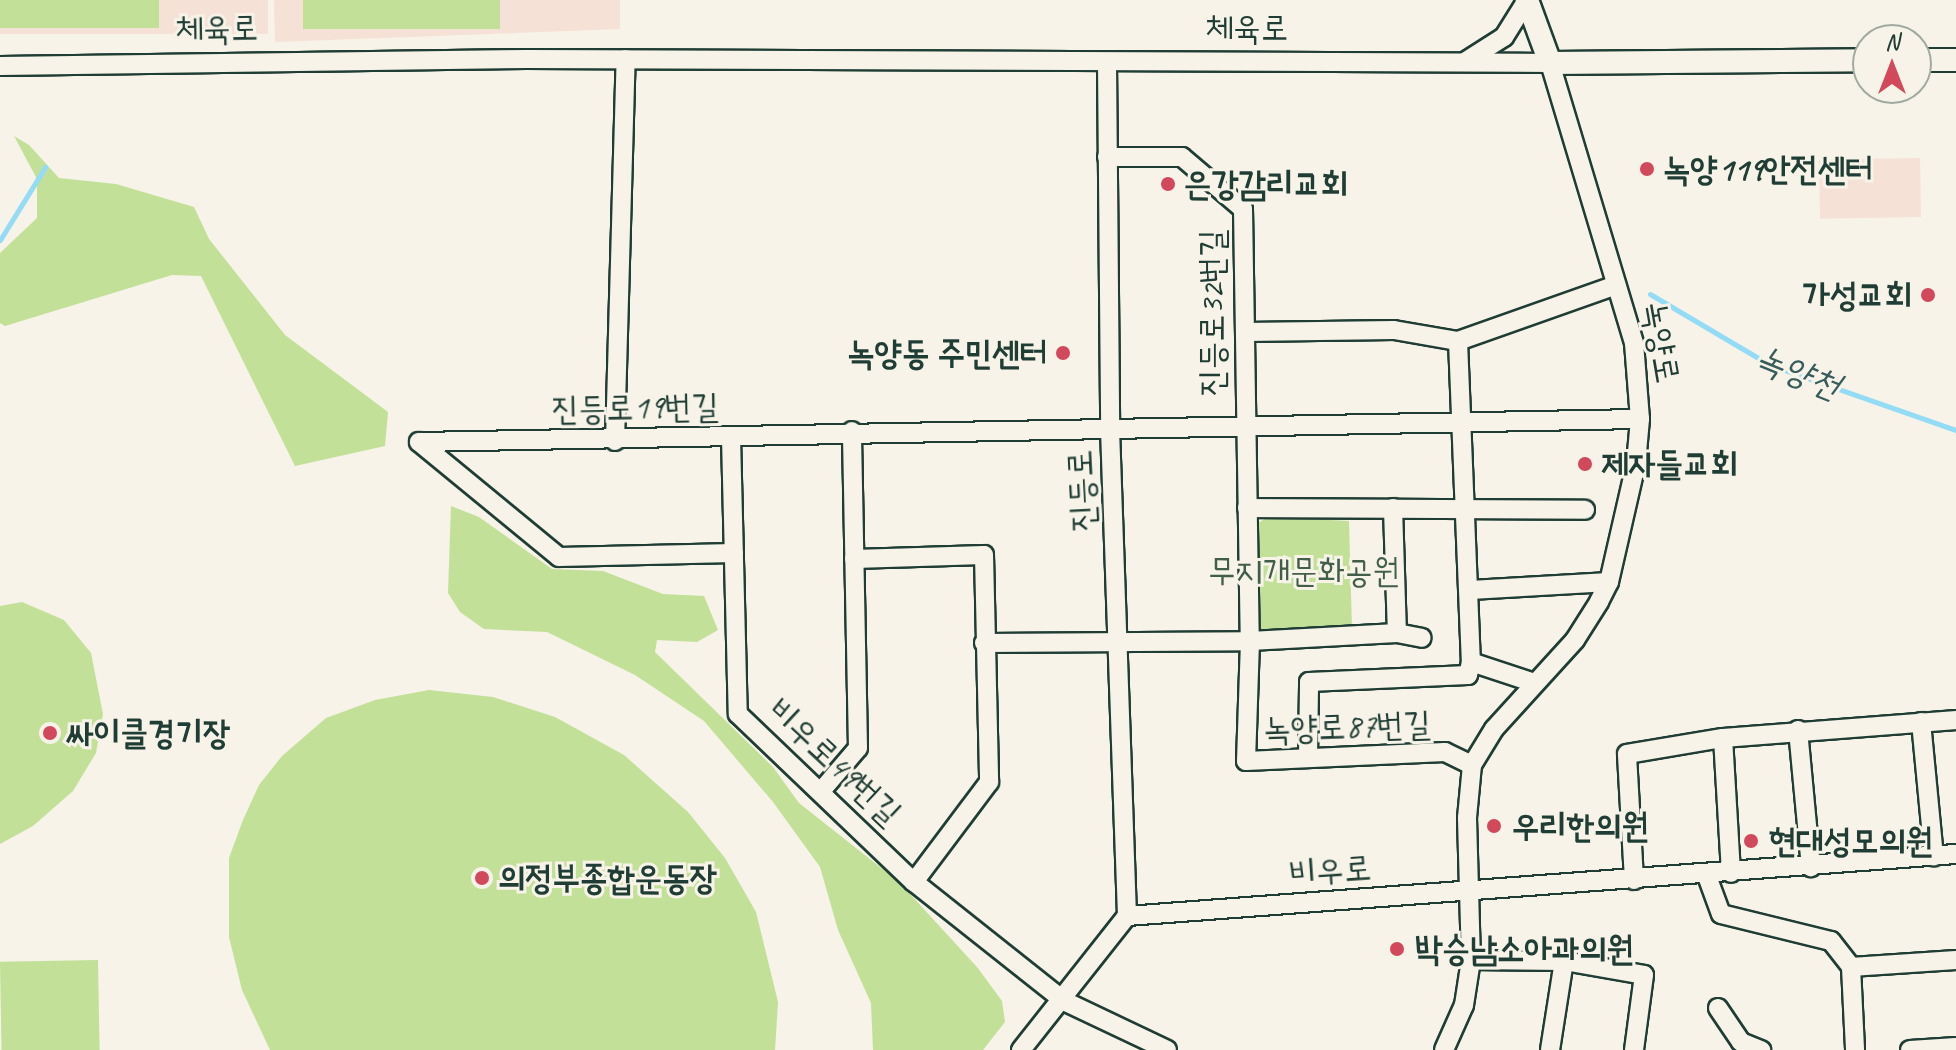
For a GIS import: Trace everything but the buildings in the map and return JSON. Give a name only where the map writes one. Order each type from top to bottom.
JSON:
[{"type":"street","name":"녹양로","points":[[1444,1050],[1464,1005],[1471,960],[1467,818],[1472,765],[1494,729],[1575,640],[1609,582],[1632,487],[1640,419],[1634,343],[1550,63],[1527,0]]},
{"type":"street","points":[[1460,64],[1504,37],[1527,0]]},
{"type":"street","name":"체육로","points":[[0,66],[626,59],[1460,64],[1852,60]]},
{"type":"street","points":[[615,441],[626,59]]},
{"type":"street","points":[[1932,60],[1956,60]]},
{"type":"street","name":"진등로","points":[[1107,62],[1110,429],[1120,640],[1127,916]]},
{"type":"street","name":"진등로32번길","points":[[1107,157],[1182,157],[1243,209],[1245,428]]},
{"type":"street","points":[[1245,332],[1394,330],[1458,341],[1616,285]]},
{"type":"street","points":[[1308,758],[1309,682],[1468,675],[1471,662],[1471,590],[1458,341]]},
{"type":"street","name":"진등로19번길","points":[[734,553],[559,557],[419,442],[615,441],[852,431],[1460,425],[1640,419]]},
{"type":"street","name":"녹양로87번길","points":[[1245,428],[1250,641],[1246,761],[1445,752],[1472,765]]},
{"type":"street","points":[[822,790],[858,748],[852,431]]},
{"type":"street","name":"비우로49번길","points":[[731,437],[738,714],[822,790],[914,882],[1064,1001]]},
{"type":"street","points":[[1247,508],[1585,510]]},
{"type":"street","points":[[1393,508],[1397,633]]},
{"type":"street","points":[[854,559],[984,555],[989,782],[914,882]]},
{"type":"street","points":[[1471,590],[1609,582]]},
{"type":"street","points":[[984,643],[1250,641],[1397,633],[1422,638]]},
{"type":"street","points":[[1471,662],[1535,683]]},
{"type":"street","points":[[1634,880],[1627,754],[1723,738],[1798,730],[1956,720]]},
{"type":"street","points":[[1921,722],[1934,856]]},
{"type":"street","points":[[1798,730],[1811,867]]},
{"type":"street","points":[[1723,738],[1731,873]]},
{"type":"street","name":"비우로","points":[[1127,916],[1707,876],[1956,854]]},
{"type":"street","points":[[1707,876],[1721,914],[1820,935],[1831,941],[1851,967],[1855,1050]]},
{"type":"street","points":[[1021,1050],[1064,1001],[1127,916]]},
{"type":"street","points":[[1471,960],[1564,961],[1644,975],[1634,1050]]},
{"type":"street","points":[[1851,967],[1956,960]]},
{"type":"street","points":[[1550,1050],[1564,961]]},
{"type":"street","points":[[1064,1001],[1167,1050]]},
{"type":"street","points":[[1718,1008],[1741,1042],[1761,1050]]},
{"type":"street","points":[[1910,1050],[1956,1047]]},
{"type":"shaded area","points":[[0,0],[268,0],[268,34],[0,34]]},
{"type":"shaded area","points":[[274,0],[620,0],[620,29],[275,42]]},
{"type":"shaded area","points":[[1920,158],[1921,217],[1820,219],[1819,160]]},
{"type":"green space","points":[[0,0],[159,0],[159,28],[0,28]]},
{"type":"green space","points":[[303,0],[500,0],[500,29],[303,29]]},
{"type":"green space","points":[[14,136],[29,145],[59,178],[116,184],[194,207],[209,239],[285,335],[388,412],[385,446],[295,466],[201,276],[172,275],[5,326],[0,323],[0,253],[37,218],[37,179]]},
{"type":"green space","points":[[451,506],[479,517],[552,569],[603,571],[663,594],[704,596],[718,630],[697,642],[657,640],[655,652],[773,767],[799,803],[899,882],[977,967],[1002,1001],[1005,1022],[983,1050],[873,1050],[871,1003],[838,930],[820,867],[773,802],[704,721],[635,675],[547,632],[484,629],[460,612],[448,593]]},
{"type":"green space","name":"무지개문화공원","points":[[1268,517],[1349,521],[1352,629],[1261,629],[1258,523]]},
{"type":"green space","name":"싸이클경기장","points":[[22,602],[64,620],[91,653],[103,714],[96,753],[73,791],[33,826],[0,844],[0,606]]},
{"type":"green space","name":"의정부종합운동장","points":[[429,690],[493,697],[555,717],[624,755],[688,812],[725,858],[756,912],[778,1002],[775,1050],[270,1050],[242,990],[229,937],[229,858],[243,820],[259,785],[282,756],[326,718],[375,700]]},
{"type":"green space","points":[[98,960],[100,1050],[2,1050],[0,962]]},
{"type":"waterway","points":[[0,240],[45,167]]},
{"type":"waterway","name":"녹양천","points":[[1650,294],[1770,365],[1956,430]]},
{"type":"place","name":"녹양119안전센터","points":[[1647,169]]},
{"type":"place","name":"은강감리교회","points":[[1168,184]]},
{"type":"place","name":"가성교회","points":[[1928,295]]},
{"type":"place","name":"녹양동 주민센터","points":[[1063,353]]},
{"type":"place","name":"제자들교회","points":[[1585,464]]},
{"type":"place","name":"싸이클경기장","points":[[50,733]]},
{"type":"place","name":"우리한의원","points":[[1494,826]]},
{"type":"place","name":"현대성모의원","points":[[1751,841]]},
{"type":"place","name":"의정부종합운동장","points":[[482,878]]},
{"type":"place","name":"박승남소아과의원","points":[[1397,949]]}]
